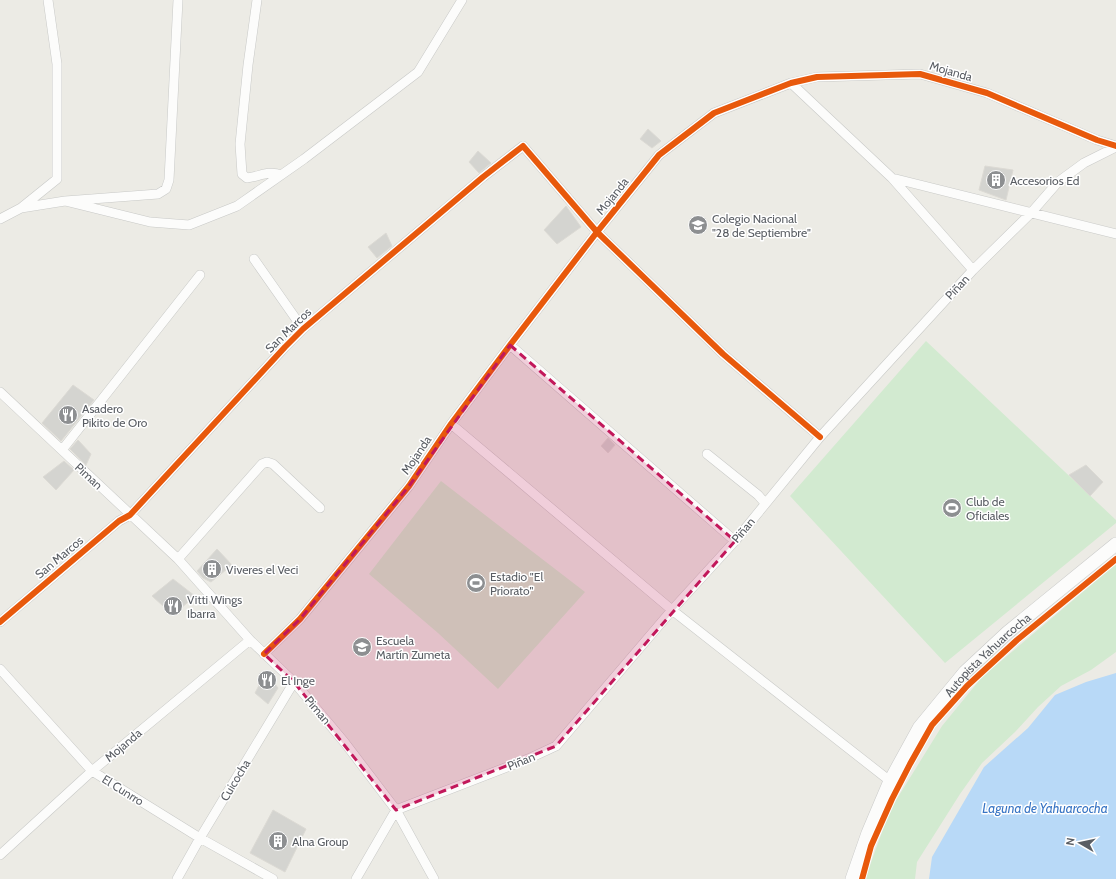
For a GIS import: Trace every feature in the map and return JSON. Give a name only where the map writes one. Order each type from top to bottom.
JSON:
[{"type":"street","points":[[0,219],[21,208],[57,179],[57,64],[48,0]]},
{"type":"street","points":[[21,208],[65,201],[158,194],[166,189],[169,180],[178,0]]},
{"type":"street","points":[[257,0],[247,73],[240,144],[242,174],[247,178],[275,173],[281,175]]},
{"type":"street","points":[[65,201],[150,222],[189,225],[236,206],[304,160],[418,72],[462,0]]},
{"type":"street","name":"Mojanda","points":[[264,654],[300,619],[409,486],[451,424],[510,345],[597,232],[659,155],[714,113],[791,83],[817,78],[920,74],[987,94],[1116,147]]},
{"type":"street","points":[[791,83],[892,178],[973,270]]},
{"type":"street","name":"San Marcos","points":[[0,622],[120,521],[130,516],[279,352],[303,329],[483,177],[523,146],[597,232]]},
{"type":"street","name":"Piñan","points":[[396,810],[528,759],[556,746],[672,610],[734,541],[820,437],[973,270],[1031,213],[1058,182],[1084,162],[1116,147]]},
{"type":"street","points":[[892,178],[1116,234]]},
{"type":"street","points":[[597,232],[723,354],[820,437]]},
{"type":"street","points":[[254,259],[303,329]]},
{"type":"street","points":[[62,450],[200,275]]},
{"type":"street","points":[[510,345],[734,541]]},
{"type":"street","name":"Piman","points":[[1,395],[178,559],[250,640],[294,682],[345,743],[396,810],[434,879]]},
{"type":"street","points":[[451,424],[672,610],[890,781]]},
{"type":"street","points":[[708,454],[758,495],[765,503]]},
{"type":"street","points":[[178,559],[262,464],[267,462],[273,464],[320,508]]},
{"type":"street","name":"Autopista Yahuarcocha","points":[[852,879],[868,833],[890,781],[919,728],[965,672],[1008,632],[1116,544]]},
{"type":"street","name":"Mojanda","points":[[0,855],[92,771],[250,640]]},
{"type":"street","name":"El Cunrro","points":[[0,669],[92,771],[200,838],[273,879]]},
{"type":"street","name":"Cuicocha","points":[[177,879],[294,682]]},
{"type":"street","points":[[356,879],[396,810]]},
{"type":"highlighted area","points":[[510,345],[735,541],[556,746],[396,810],[294,682],[264,654],[300,619],[409,486]]},
{"type":"green space","name":"Club de Oficiales","points":[[926,341],[1116,520],[1116,523],[945,663],[790,496]]},
{"type":"green space","name":"Estadio \"El Priorato\"","points":[[441,481],[585,592],[498,689],[438,633],[369,574]]},
{"type":"green space","points":[[1116,564],[1116,652],[1091,670],[1061,686],[982,763],[960,794],[917,862],[915,879],[865,879],[890,810],[942,726],[982,677]]},
{"type":"water","name":"Laguna de Yahuarcocha","points":[[1116,673],[1116,879],[929,879],[932,857],[984,767],[1028,728],[1055,695],[1086,682]]},
{"type":"building","points":[[648,129],[661,141],[652,148],[640,139]]},
{"type":"building","points":[[478,151],[491,163],[479,173],[469,162]]},
{"type":"building","name":"Accesorios Ed","points":[[985,166],[1013,170],[1006,200],[979,190]]},
{"type":"building","points":[[566,206],[581,227],[557,244],[544,230]]},
{"type":"building","points":[[386,233],[392,246],[377,258],[368,247]]},
{"type":"building","name":"Asadero Pikito de Oro","points":[[73,385],[94,400],[61,441],[42,423]]},
{"type":"building","points":[[608,438],[615,445],[608,453],[601,446]]},
{"type":"building","points":[[78,440],[91,454],[86,465],[70,449]]},
{"type":"building","points":[[64,461],[74,470],[56,490],[43,477]]},
{"type":"building","points":[[1086,465],[1103,482],[1090,496],[1069,475]]},
{"type":"building","name":"Viveres el Veci","points":[[217,549],[232,565],[211,582],[203,578],[197,571]]},
{"type":"building","name":"Vitti Wings Ibarra","points":[[173,579],[195,596],[173,615],[152,596]]},
{"type":"building","name":"El Inge","points":[[266,672],[278,688],[268,704],[255,693]]},
{"type":"building","name":"Alna Group","points":[[273,810],[306,829],[285,872],[250,853]]},
{"type":"cycle path","points":[[264,654],[300,619],[409,486],[451,424],[510,345],[597,232],[659,155],[714,113],[791,83],[817,77],[920,74],[987,93],[1097,140],[1116,146]]},
{"type":"cycle path","points":[[0,622],[119,521],[130,515],[303,329],[483,177],[523,146],[597,232],[723,354],[820,437]]},
{"type":"cycle path","points":[[862,879],[871,846],[892,799],[932,725],[967,686],[1017,640],[1116,559]]},
{"type":"place","name":"Accesorios Ed","points":[[996,180]]},
{"type":"place","name":"Colegio Nacional \"28 de Septiembre\"","points":[[698,225]]},
{"type":"place","name":"Asadero Pikito de Oro","points":[[68,415]]},
{"type":"place","name":"Club de Oficiales","points":[[952,508]]},
{"type":"place","name":"Viveres el Veci","points":[[212,569]]},
{"type":"place","name":"Estadio \"El Priorato\"","points":[[476,583]]},
{"type":"place","name":"Vitti Wings Ibarra","points":[[173,606]]},
{"type":"place","name":"Escuela Martín Zumeta","points":[[362,647]]},
{"type":"place","name":"El Inge","points":[[267,680]]},
{"type":"place","name":"Alna Group","points":[[278,841]]}]
